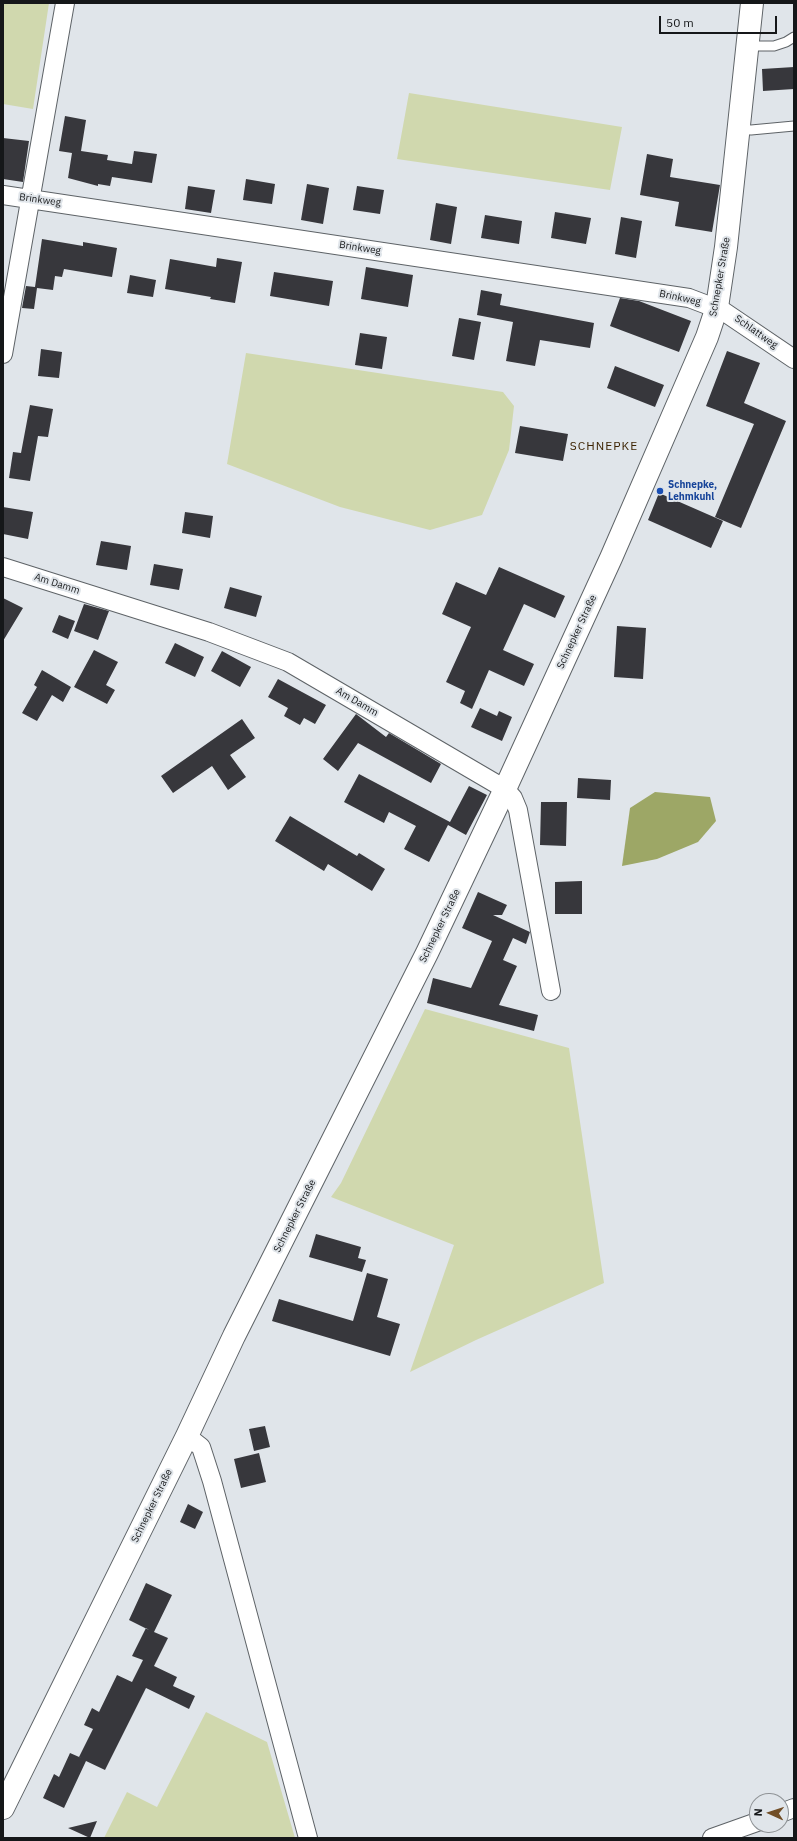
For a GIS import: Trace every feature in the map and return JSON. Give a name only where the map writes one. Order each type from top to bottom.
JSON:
[{"type":"main road","name":"Schnepker Straße","points":[[3,1808],[187,1436],[237,1330],[427,953],[505,789],[611,558],[707,337],[717,307],[726,247],[739,129],[746,46],[752,3]]},
{"type":"street","points":[[3,354],[65,3]]},
{"type":"street","name":"Brinkweg","points":[[3,195],[690,298],[717,307]]},
{"type":"street","name":"Schlattweg","points":[[717,307],[794,359]]},
{"type":"street","name":"Am Damm","points":[[3,567],[209,632],[288,662],[505,789],[513,798],[518,810],[551,991]]},
{"type":"street","points":[[187,1436],[201,1447],[212,1481],[308,1838]]},
{"type":"street","points":[[712,1838],[749,1825]]},
{"type":"lane","points":[[746,46],[774,46],[786,42],[794,37]]},
{"type":"lane","points":[[739,129],[751,130],[794,126]]},
{"type":"green space","points":[[3,3],[49,3],[33,109],[3,104]]},
{"type":"green space","points":[[409,93],[622,127],[610,190],[397,159]]},
{"type":"green space","points":[[246,353],[503,392],[514,406],[509,450],[482,515],[430,530],[340,507],[227,464]]},
{"type":"green space","points":[[655,792],[710,797],[716,821],[698,842],[657,859],[622,866],[630,808]]},
{"type":"green space","points":[[425,1009],[569,1048],[604,1283],[476,1340],[410,1372],[454,1245],[331,1197],[341,1183]]},
{"type":"green space","points":[[206,1712],[267,1742],[295,1838],[104,1838],[127,1792],[157,1807]]},
{"type":"building","points":[[794,67],[794,89],[763,91],[762,69]]},
{"type":"building","points":[[65,116],[86,120],[81,151],[108,155],[107,160],[132,164],[134,151],[157,154],[152,183],[112,177],[110,186],[98,184],[98,186],[68,178],[72,153],[59,151]]},
{"type":"building","points":[[3,138],[29,141],[23,182],[3,179]]},
{"type":"building","points":[[647,154],[673,159],[670,177],[720,185],[712,232],[675,226],[679,202],[640,195]]},
{"type":"building","points":[[246,179],[275,184],[272,204],[243,200]]},
{"type":"building","points":[[307,184],[329,188],[323,224],[301,220]]},
{"type":"building","points":[[188,186],[215,190],[211,213],[185,209]]},
{"type":"building","points":[[357,186],[384,190],[380,214],[353,210]]},
{"type":"building","points":[[436,203],[457,207],[451,244],[430,240]]},
{"type":"building","points":[[555,212],[591,218],[586,244],[551,238]]},
{"type":"building","points":[[485,215],[522,221],[519,244],[481,238]]},
{"type":"building","points":[[621,217],[642,221],[636,258],[615,254]]},
{"type":"building","points":[[42,239],[83,246],[83,242],[117,248],[112,277],[64,269],[62,277],[55,276],[53,290],[37,288],[34,309],[22,308],[26,286],[35,287]]},
{"type":"building","points":[[217,258],[242,262],[235,303],[165,289],[170,259],[216,267]]},
{"type":"building","points":[[366,267],[413,275],[408,307],[361,299]]},
{"type":"building","points":[[274,272],[333,281],[329,306],[270,296]]},
{"type":"building","points":[[130,275],[156,280],[153,297],[127,293]]},
{"type":"building","points":[[481,290],[502,294],[500,305],[594,323],[590,348],[540,340],[535,366],[506,361],[513,322],[477,315]]},
{"type":"building","points":[[620,298],[639,301],[691,321],[679,352],[610,326]]},
{"type":"building","points":[[459,318],[481,322],[474,360],[452,356]]},
{"type":"building","points":[[360,333],[387,337],[382,369],[355,365]]},
{"type":"building","points":[[41,349],[62,352],[59,378],[38,376]]},
{"type":"building","points":[[727,351],[760,363],[744,403],[786,421],[741,528],[715,517],[754,424],[706,406]]},
{"type":"building","points":[[615,366],[664,385],[655,407],[607,388]]},
{"type":"building","points":[[30,405],[53,409],[48,437],[38,436],[30,481],[9,478],[13,452],[21,453]]},
{"type":"building","points":[[520,426],[568,434],[563,461],[515,453]]},
{"type":"building","points":[[659,493],[723,521],[711,548],[648,520]]},
{"type":"building","points":[[3,507],[33,512],[28,539],[3,534]]},
{"type":"building","points":[[185,512],[213,516],[210,538],[182,533]]},
{"type":"building","points":[[101,541],[131,546],[127,570],[96,565]]},
{"type":"building","points":[[154,564],[183,569],[179,590],[150,585]]},
{"type":"building","points":[[499,567],[565,596],[555,618],[524,604],[503,650],[534,664],[524,686],[489,670],[472,709],[460,703],[465,691],[446,682],[471,627],[442,614],[456,582],[486,595]]},
{"type":"building","points":[[230,587],[262,596],[256,617],[224,608]]},
{"type":"building","points":[[3,598],[23,608],[3,641]]},
{"type":"building","points":[[84,604],[109,611],[98,640],[74,631]]},
{"type":"building","points":[[59,615],[75,621],[68,639],[52,632]]},
{"type":"building","points":[[617,626],[646,628],[643,679],[614,677]]},
{"type":"building","points":[[175,643],[204,657],[195,677],[165,663]]},
{"type":"building","points":[[94,650],[118,662],[106,685],[115,690],[107,704],[74,687]]},
{"type":"building","points":[[222,651],[251,667],[240,687],[211,671]]},
{"type":"building","points":[[42,670],[71,687],[63,702],[52,695],[37,721],[22,713],[37,687],[34,685]]},
{"type":"building","points":[[278,679],[326,705],[315,724],[304,718],[300,725],[284,716],[288,708],[268,697]]},
{"type":"building","points":[[480,708],[497,716],[499,711],[512,717],[502,741],[471,727]]},
{"type":"building","points":[[356,714],[386,737],[389,733],[441,764],[431,783],[358,743],[338,771],[323,759]]},
{"type":"building","points":[[242,719],[255,738],[230,755],[246,777],[228,790],[212,766],[173,793],[161,776]]},
{"type":"building","points":[[359,774],[450,822],[469,786],[487,795],[466,835],[448,825],[429,862],[404,849],[416,826],[389,812],[384,823],[344,802]]},
{"type":"building","points":[[578,778],[611,780],[610,800],[577,798]]},
{"type":"building","points":[[541,802],[567,802],[566,846],[540,845]]},
{"type":"building","points":[[290,816],[357,856],[359,853],[385,869],[372,891],[328,864],[324,871],[275,841]]},
{"type":"building","points":[[582,881],[582,914],[555,914],[555,882]]},
{"type":"building","points":[[478,892],[507,905],[502,915],[493,915],[530,932],[526,944],[513,938],[503,960],[517,966],[499,1005],[538,1015],[534,1031],[427,1003],[433,978],[471,988],[492,941],[462,928]]},
{"type":"building","points":[[316,1234],[361,1247],[358,1258],[366,1260],[362,1272],[309,1257]]},
{"type":"building","points":[[367,1273],[388,1279],[377,1317],[400,1324],[390,1356],[272,1321],[279,1299],[353,1321]]},
{"type":"building","points":[[265,1426],[270,1447],[254,1451],[249,1429]]},
{"type":"building","points":[[259,1453],[266,1482],[241,1488],[234,1459]]},
{"type":"building","points":[[188,1504],[203,1512],[195,1529],[180,1522]]},
{"type":"building","points":[[146,1583],[172,1595],[154,1632],[168,1638],[154,1666],[177,1677],[173,1686],[195,1696],[189,1709],[146,1688],[105,1770],[86,1761],[64,1808],[43,1798],[54,1774],[59,1777],[70,1753],[79,1757],[93,1729],[84,1725],[92,1708],[99,1712],[117,1675],[132,1682],[143,1660],[132,1656],[146,1628],[129,1620]]},
{"type":"building","points":[[97,1821],[90,1838],[68,1828]]},
{"type":"place","name":"Schnepke, Lehmkuhl","points":[[660,491]]},
{"type":"district","name":"SCHNEPKE","points":[[604,447]]}]
